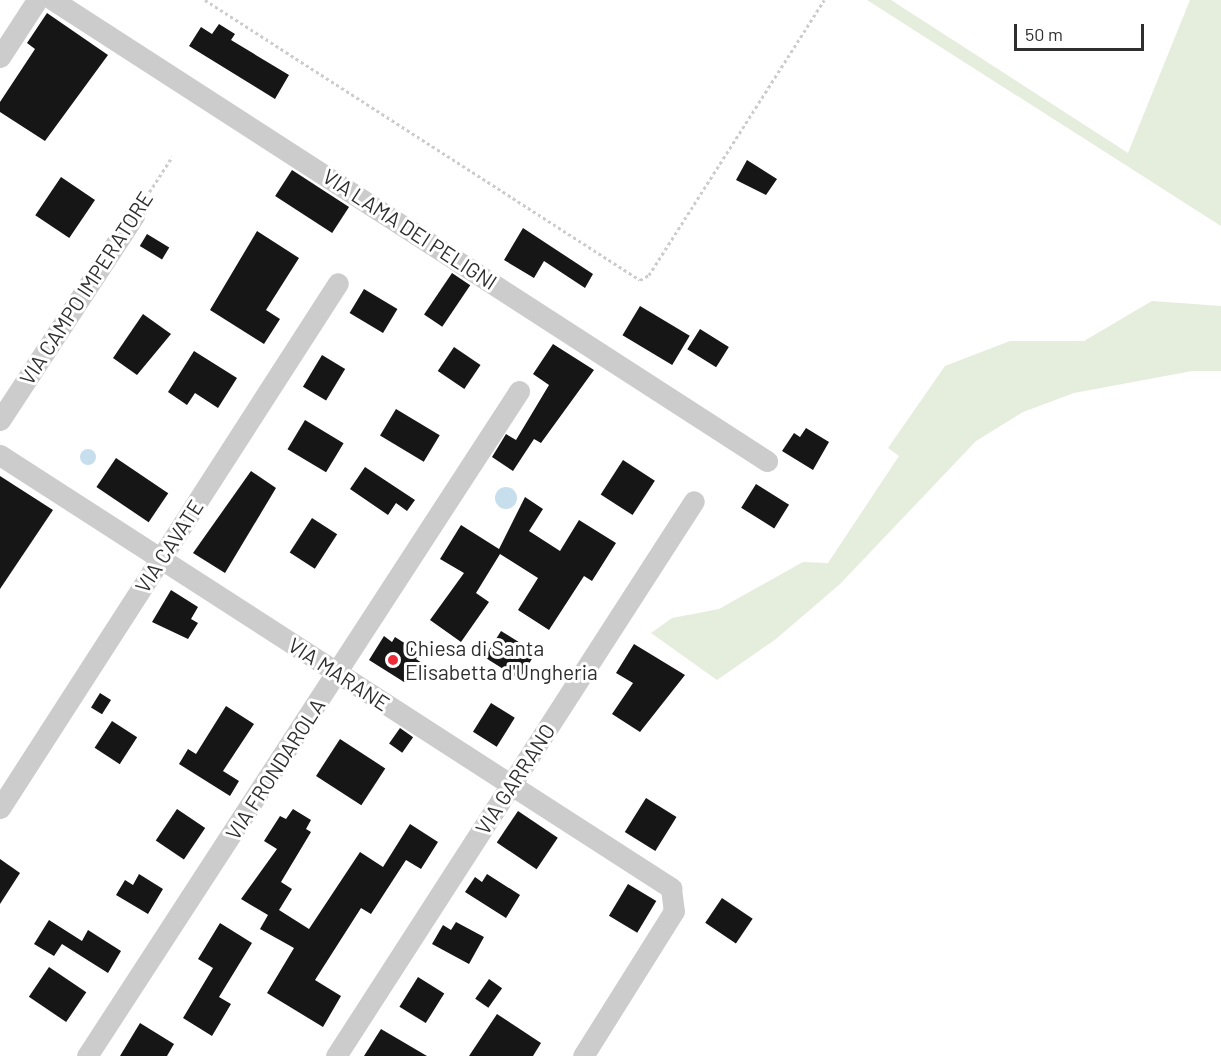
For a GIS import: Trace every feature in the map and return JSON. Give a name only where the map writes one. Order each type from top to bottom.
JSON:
[{"type":"street","points":[[0,57],[37,0]]},
{"type":"street","name":"VIA LAMA DEI PELIGNI","points":[[53,0],[767,460]]},
{"type":"street","name":"VIA CAMPO IMPERATORE","points":[[0,420],[134,216]]},
{"type":"street","name":"VIA CAVATE","points":[[0,808],[338,283]]},
{"type":"street","name":"VIA FRONDAROLA","points":[[87,1056],[519,391]]},
{"type":"street","name":"VIA MARANE","points":[[0,455],[667,884],[676,896],[674,911],[583,1056]]},
{"type":"street","name":"VIA GARRANO","points":[[336,1056],[694,501]]},
{"type":"path","points":[[205,0],[640,280],[649,275],[824,0]]},
{"type":"path","name":"VIA CAMPO IMPERATORE","points":[[134,216],[172,157]]},
{"type":"green space","points":[[867,0],[891,0],[1128,153],[1190,0],[1221,0],[1221,226]]},
{"type":"green space","points":[[1152,301],[1221,306],[1221,371],[1192,371],[1074,393],[1023,412],[976,441],[840,584],[776,639],[717,680],[651,633],[672,618],[719,609],[803,562],[828,563],[899,456],[888,448],[945,366],[1010,341],[1084,341]]},
{"type":"water","points":[[85,449],[91,449],[96,457],[94,463],[85,465],[80,460],[80,454]]},
{"type":"water","points":[[506,487],[514,490],[517,498],[514,506],[506,509],[498,506],[495,498],[498,490]]},
{"type":"building","points":[[47,13],[108,55],[45,141],[0,112],[0,102],[35,49],[27,43]]},
{"type":"building","points":[[219,24],[235,34],[231,40],[289,75],[275,99],[189,46],[201,27],[212,34]]},
{"type":"building","points":[[747,160],[777,179],[766,195],[736,180]]},
{"type":"building","points":[[292,170],[349,207],[332,233],[275,196]]},
{"type":"building","points":[[61,177],[95,200],[69,238],[35,215]]},
{"type":"building","points":[[523,228],[593,274],[585,288],[544,261],[534,278],[504,260]]},
{"type":"building","points":[[257,231],[299,258],[266,310],[280,319],[264,344],[210,310]]},
{"type":"building","points":[[147,234],[169,247],[162,259],[140,246]]},
{"type":"building","points":[[452,273],[470,285],[442,327],[424,314]]},
{"type":"building","points":[[364,289],[397,309],[383,333],[350,313]]},
{"type":"building","points":[[640,306],[690,336],[672,365],[622,335]]},
{"type":"building","points":[[143,314],[171,334],[137,375],[113,358]]},
{"type":"building","points":[[700,329],[729,347],[716,367],[687,349]]},
{"type":"building","points":[[553,344],[594,370],[541,443],[534,439],[513,471],[492,457],[506,434],[516,440],[549,385],[533,374]]},
{"type":"building","points":[[454,347],[481,365],[464,389],[438,371]]},
{"type":"building","points":[[194,351],[237,378],[218,408],[195,393],[187,405],[168,392]]},
{"type":"building","points":[[322,355],[345,369],[326,401],[303,387]]},
{"type":"building","points":[[396,409],[440,435],[424,462],[380,436]]},
{"type":"building","points":[[305,420],[344,443],[326,472],[287,449]]},
{"type":"building","points":[[806,428],[829,442],[813,470],[782,451],[794,433],[800,437]]},
{"type":"building","points":[[116,458],[168,493],[149,522],[96,487]]},
{"type":"building","points":[[623,460],[655,481],[633,515],[601,494]]},
{"type":"building","points":[[365,467],[415,500],[407,511],[396,503],[388,515],[350,489]]},
{"type":"building","points":[[251,471],[276,488],[225,573],[193,553]]},
{"type":"building","points":[[0,476],[53,510],[0,589]]},
{"type":"building","points":[[756,484],[789,505],[774,528],[741,508]]},
{"type":"building","points":[[525,497],[543,509],[529,531],[560,551],[579,520],[616,543],[592,581],[584,576],[549,630],[518,610],[538,578],[500,554],[476,593],[489,602],[461,642],[430,620],[464,573],[440,559],[461,525],[499,549]]},
{"type":"building","points":[[312,518],[337,534],[315,569],[290,552]]},
{"type":"building","points":[[171,590],[198,607],[191,619],[198,623],[188,639],[152,622]]},
{"type":"building","points":[[501,631],[536,653],[519,679],[485,657]]},
{"type":"building","name":"Chiesa di Santa Elisabetta d'Ungheria","points":[[384,636],[392,642],[395,637],[420,653],[416,659],[422,663],[411,680],[404,682],[369,660]]},
{"type":"building","points":[[634,644],[685,675],[640,732],[612,714],[633,683],[616,673]]},
{"type":"building","points":[[100,693],[111,700],[102,714],[91,707]]},
{"type":"building","points":[[491,703],[515,718],[497,747],[473,732]]},
{"type":"building","points":[[226,706],[254,724],[223,771],[239,781],[230,796],[179,764],[188,749],[196,754]]},
{"type":"building","points":[[112,721],[137,737],[120,764],[95,748]]},
{"type":"building","points":[[400,728],[413,737],[402,753],[389,744]]},
{"type":"building","points":[[340,739],[385,768],[361,805],[316,776]]},
{"type":"building","points":[[646,798],[677,817],[655,851],[625,832]]},
{"type":"building","points":[[177,809],[205,828],[184,860],[156,841]]},
{"type":"building","points":[[293,809],[311,820],[306,829],[311,832],[281,882],[292,889],[279,910],[309,929],[360,852],[383,867],[410,824],[438,842],[421,869],[406,860],[371,914],[361,908],[315,980],[341,996],[323,1027],[267,993],[294,948],[260,929],[268,915],[241,899],[277,849],[264,841],[280,816],[286,819]]},
{"type":"building","points":[[518,811],[558,838],[537,869],[497,843]]},
{"type":"building","points":[[0,859],[20,873],[0,904]]},
{"type":"building","points":[[139,874],[163,889],[148,914],[116,895],[125,880],[133,885]]},
{"type":"building","points":[[487,874],[520,895],[506,918],[465,892],[475,877],[482,882]]},
{"type":"building","points":[[628,884],[656,901],[637,933],[609,916]]},
{"type":"building","points":[[722,898],[753,919],[736,944],[705,923]]},
{"type":"building","points":[[49,920],[82,941],[88,930],[121,951],[108,973],[62,944],[54,956],[34,944]]},
{"type":"building","points":[[456,922],[484,937],[469,964],[432,944],[443,925],[451,930]]},
{"type":"building","points":[[220,923],[252,943],[219,997],[231,1004],[212,1036],[183,1018],[213,968],[198,959]]},
{"type":"building","points":[[49,967],[86,992],[66,1022],[29,997]]},
{"type":"building","points":[[418,977],[444,993],[426,1023],[399,1007]]},
{"type":"building","points":[[489,979],[502,988],[488,1008],[475,999]]},
{"type":"building","points":[[497,1014],[541,1043],[533,1056],[469,1056]]},
{"type":"building","points":[[140,1023],[174,1044],[167,1056],[120,1056]]},
{"type":"building","points":[[381,1029],[427,1056],[364,1056]]},
{"type":"place","name":"Chiesa di Santa Elisabetta d'Ungheria","points":[[393,660]]}]
